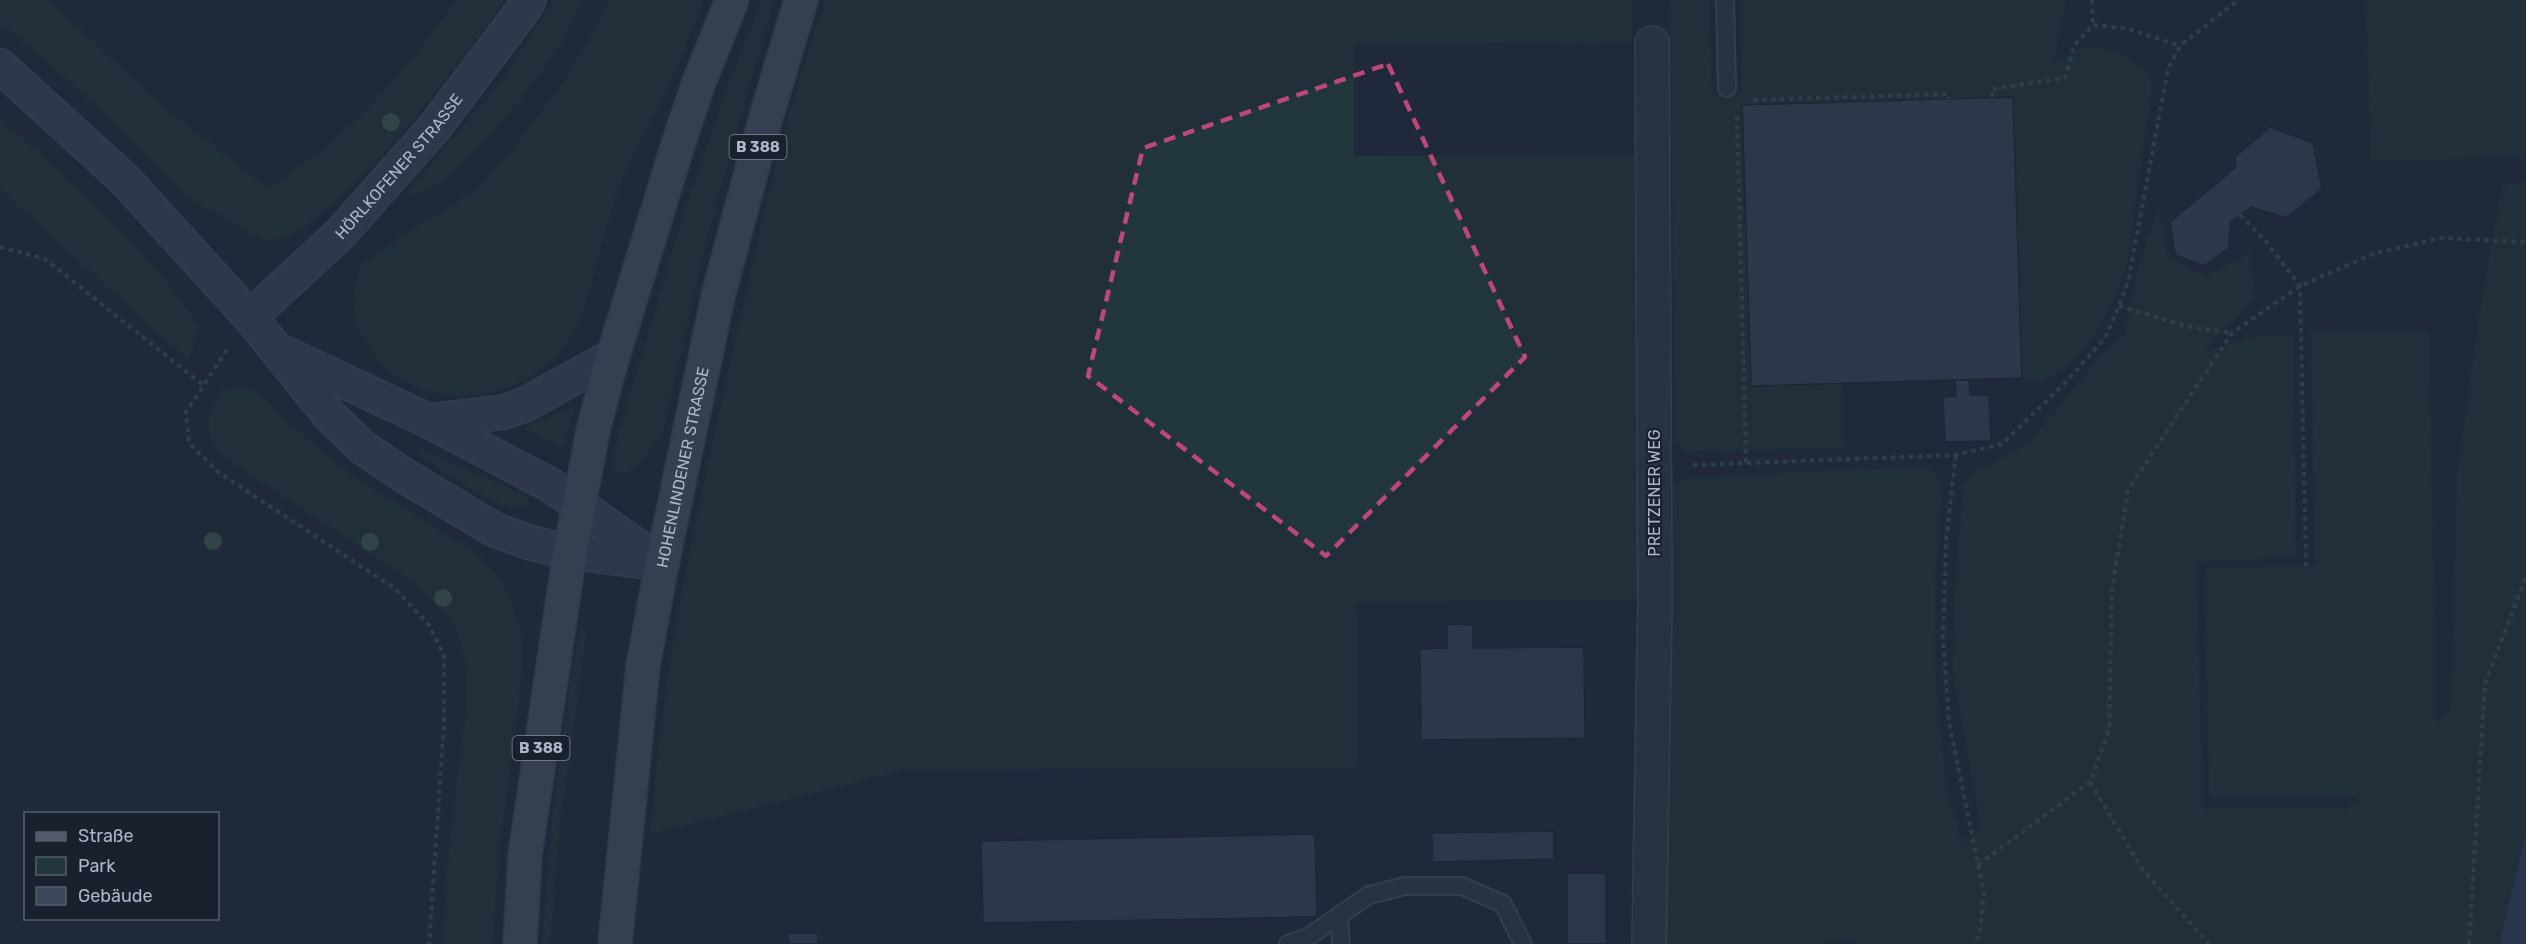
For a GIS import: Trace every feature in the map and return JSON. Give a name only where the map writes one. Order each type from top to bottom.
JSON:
[{"type":"main road","name":"HÖRLKOFENER STRASSE","points":[[250,317],[340,234],[434,129],[529,0]]},
{"type":"main road","name":"B 388","points":[[520,944],[525,855],[570,552],[594,426],[613,356],[685,125],[732,0]]},
{"type":"main road","name":"HOHENLINDENER STRASSE","points":[[615,944],[643,666],[662,564],[718,296],[766,117],[801,0]]},
{"type":"main road","points":[[0,66],[124,179],[250,317],[329,415],[362,447],[405,476],[495,530],[531,543],[570,552],[662,564]]},
{"type":"main road","points":[[275,348],[429,421],[552,486],[662,564]]},
{"type":"main road","points":[[429,421],[504,412],[525,405],[613,356]]},
{"type":"street","name":"PRETZENER WEG","points":[[1648,944],[1655,599],[1652,43]]},
{"type":"lane","points":[[1725,0],[1728,88]]},
{"type":"lane","points":[[1288,944],[1308,937],[1369,895],[1405,886],[1462,886],[1503,904],[1523,944]]},
{"type":"lane","points":[[1339,915],[1341,944]]},
{"type":"path","points":[[1992,97],[1992,89],[2066,78],[2074,46],[2093,25],[2092,0]]},
{"type":"path","points":[[1654,467],[1956,455],[2002,444],[2066,382],[2105,338],[2128,282],[2168,69],[2180,46],[2238,0]]},
{"type":"path","points":[[2093,25],[2129,29],[2180,46]]},
{"type":"path","points":[[1749,100],[1948,94],[1948,99]]},
{"type":"path","points":[[1737,112],[1746,463]]},
{"type":"path","points":[[2240,215],[2264,239],[2300,286],[2306,567]]},
{"type":"path","points":[[1978,865],[2090,782],[2109,730],[2112,590],[2128,490],[2232,333],[2300,286],[2373,254],[2441,238],[2526,242]]},
{"type":"path","points":[[0,247],[45,259],[203,386],[186,412],[189,443],[219,472],[394,588],[429,625],[444,655],[444,724],[429,944]]},
{"type":"path","points":[[2119,306],[2190,327],[2232,333]]},
{"type":"path","points":[[1956,455],[1946,541],[1942,639],[1949,722],[1984,893],[1976,944]]},
{"type":"path","points":[[2469,944],[2485,683],[2526,577]]},
{"type":"path","points":[[2090,782],[2143,870],[2209,944]]},
{"type":"highlighted area","points":[[1388,64],[1525,357],[1326,556],[1088,376],[1143,148]]},
{"type":"green space","points":[[0,0],[48,0],[172,114],[265,186],[279,182],[292,173],[323,149],[365,110],[404,68],[457,0],[504,0],[432,96],[363,175],[329,207],[299,230],[274,239],[267,239],[198,205],[188,197],[100,110],[0,22]]},
{"type":"green space","points":[[555,0],[582,0],[560,44],[531,85],[494,130],[454,171],[436,185],[420,193],[406,193],[500,84]]},
{"type":"green space","points":[[610,0],[704,0],[668,89],[615,198],[577,327],[565,346],[544,368],[518,383],[489,392],[460,395],[430,391],[403,380],[380,362],[358,324],[354,300],[355,284],[361,265],[413,229],[477,190],[507,156],[569,75]]},
{"type":"green space","points":[[762,0],[774,0],[706,239],[664,429],[640,462],[622,474],[613,469],[614,451],[684,213],[733,72]]},
{"type":"green space","points":[[826,0],[1632,0],[1632,42],[1354,45],[1354,156],[1634,155],[1639,599],[1357,602],[1358,767],[904,770],[650,834],[661,726],[684,580],[778,156],[812,39]]},
{"type":"green space","points":[[1669,0],[1709,0],[1712,96],[1742,94],[1740,0],[2066,0],[2053,65],[2082,47],[2117,51],[2152,76],[2127,263],[2107,313],[2073,361],[2059,373],[2042,381],[2022,382],[2013,97],[1742,105],[1751,386],[1843,383],[1844,447],[1685,452],[1676,440]]},
{"type":"green space","points":[[2366,0],[2526,0],[2526,157],[2371,161]]},
{"type":"green space","points":[[0,119],[110,221],[169,284],[188,310],[197,329],[196,341],[188,360],[0,189]]},
{"type":"green space","points":[[2526,181],[2526,834],[2500,944],[1859,944],[1847,941],[1810,944],[1660,944],[1671,488],[1687,478],[1924,466],[1943,482],[1935,573],[1936,690],[1947,792],[1962,843],[1981,828],[1953,673],[1955,591],[1963,492],[1967,476],[1991,465],[2031,441],[2098,359],[2126,333],[2138,265],[2158,211],[2168,257],[2205,276],[2250,254],[2255,298],[2204,352],[2253,337],[2293,336],[2296,557],[2196,562],[2203,809],[2348,809],[2361,796],[2209,798],[2205,568],[2315,566],[2311,332],[2429,330],[2436,723],[2451,709],[2457,478],[2477,332],[2502,186]]},
{"type":"green space","points":[[243,385],[259,392],[284,419],[348,473],[475,552],[496,574],[511,601],[522,637],[522,674],[500,843],[492,944],[443,944],[448,867],[466,703],[465,658],[459,638],[450,620],[441,609],[409,580],[234,464],[216,449],[209,429],[212,409],[223,389]]},
{"type":"green space","points":[[575,406],[563,447],[523,429]]},
{"type":"green space","points":[[418,448],[523,494],[532,506],[519,507],[504,504],[472,490],[418,453]]},
{"type":"green space","points":[[581,627],[586,632],[559,834],[550,944],[542,944],[553,809],[573,664]]},
{"type":"water","points":[[2526,834],[2526,944],[2500,944],[2501,935]]},
{"type":"building","points":[[2013,97],[2022,378],[1751,386],[1742,105]]},
{"type":"building","points":[[2270,127],[2313,143],[2322,189],[2286,218],[2251,207],[2230,223],[2229,248],[2204,266],[2175,255],[2170,222],[2236,167],[2235,157]]},
{"type":"building","points":[[1955,380],[1969,380],[1970,395],[1989,395],[1991,441],[1945,442],[1943,397],[1956,396]]},
{"type":"building","points":[[1447,624],[1473,625],[1473,648],[1584,647],[1585,738],[1421,740],[1420,649],[1447,648]]},
{"type":"building","points":[[1554,831],[1554,859],[1432,862],[1432,833]]},
{"type":"building","points":[[1315,834],[1317,917],[983,923],[981,841]]},
{"type":"building","points":[[1567,873],[1606,873],[1606,944],[1567,944]]},
{"type":"building","points":[[788,933],[818,933],[818,944],[788,944]]}]
